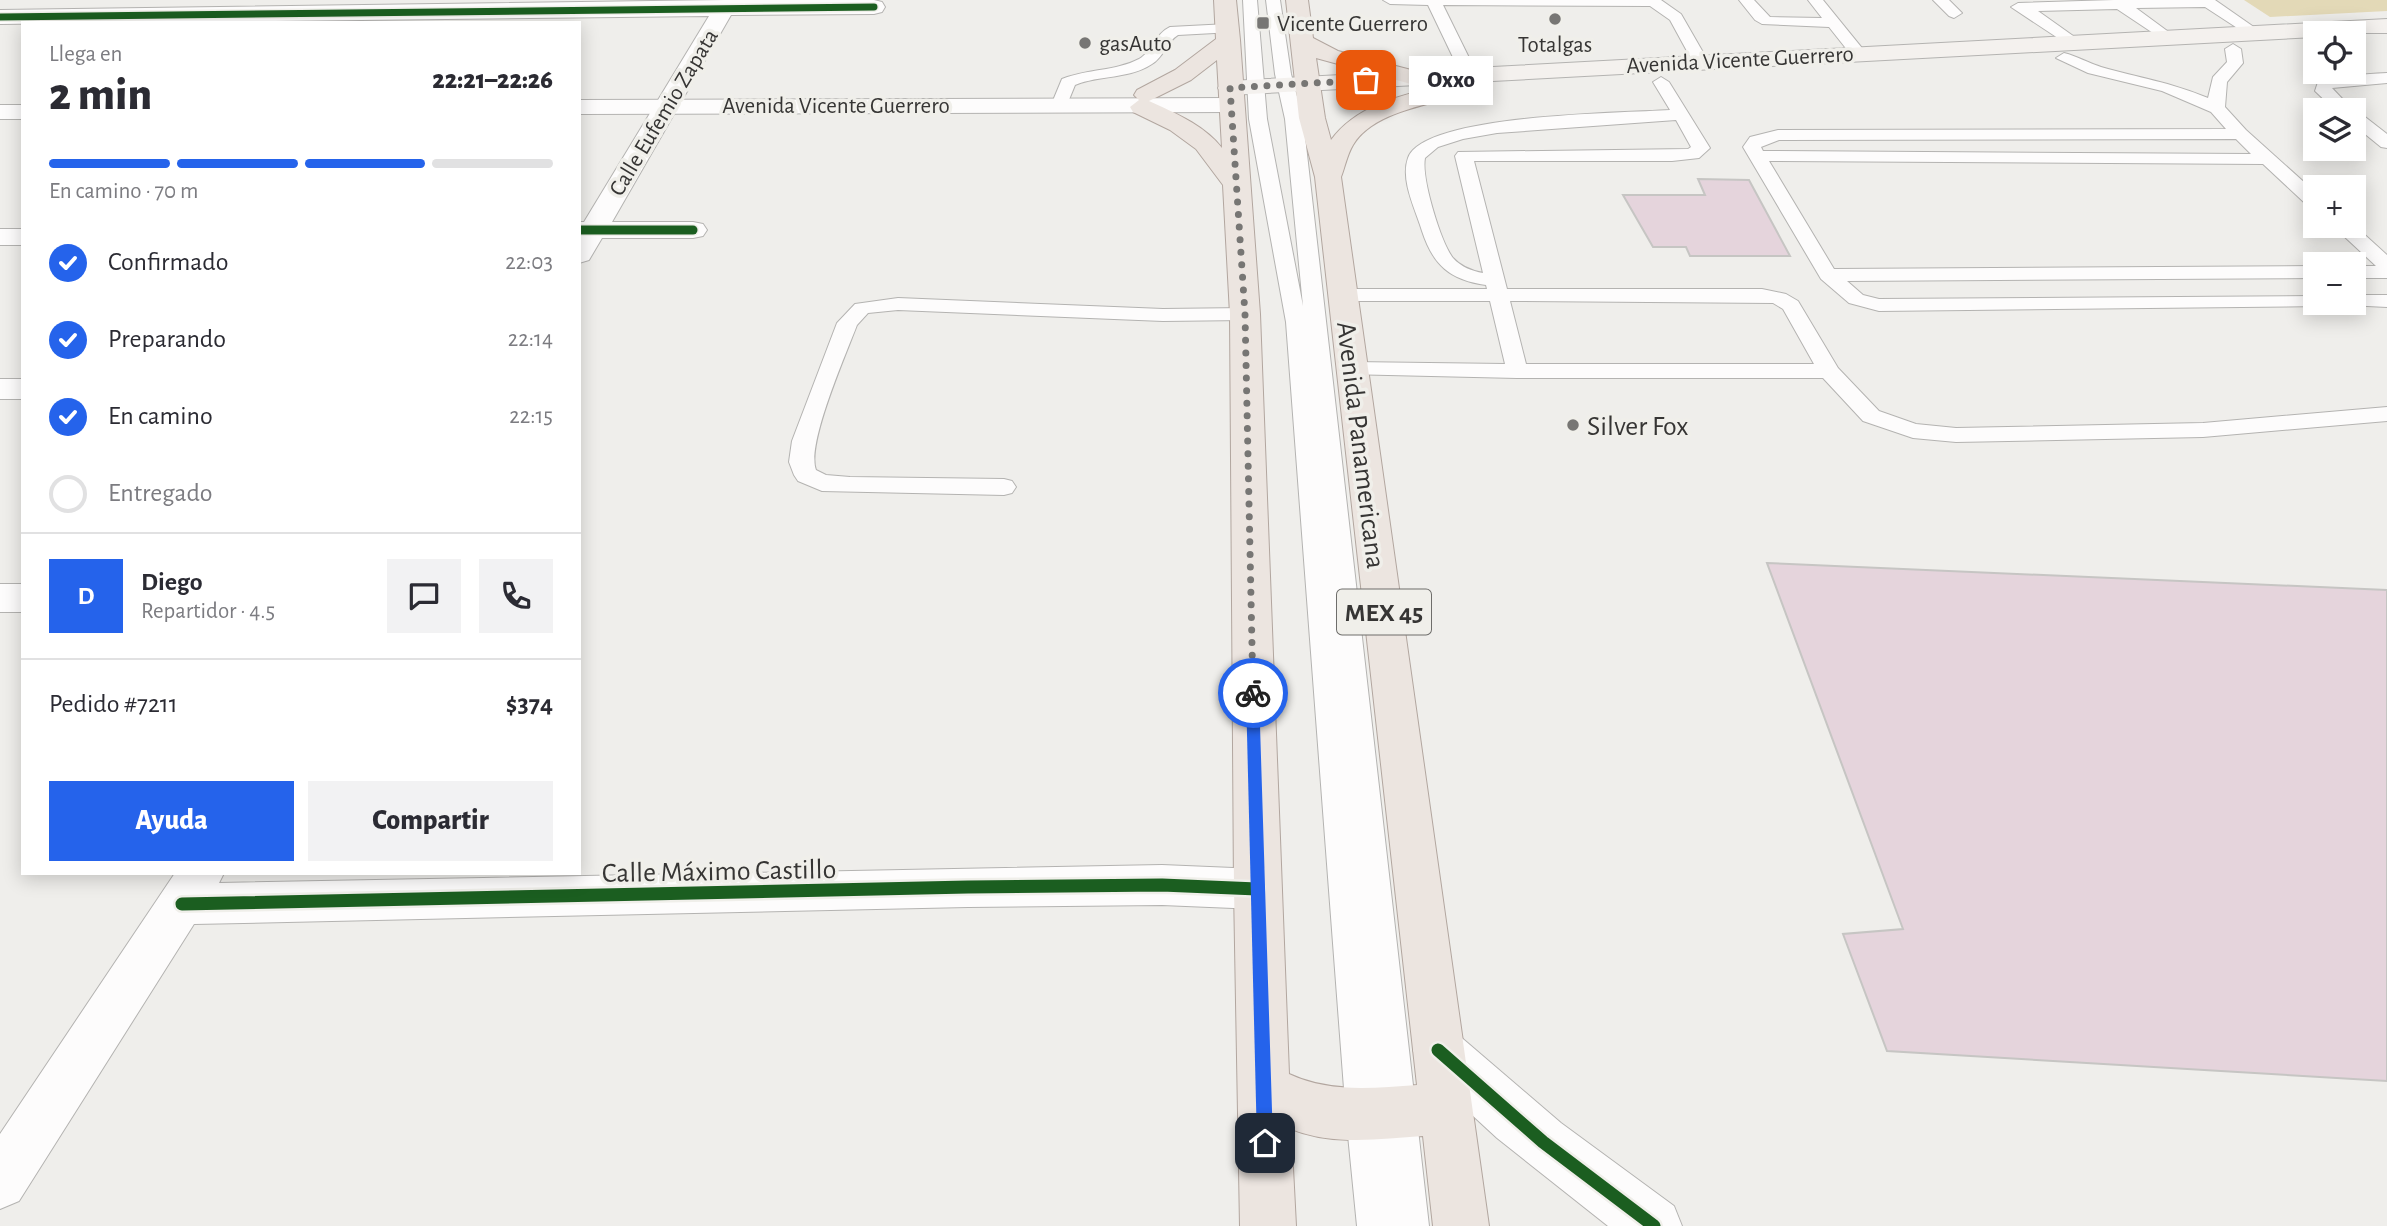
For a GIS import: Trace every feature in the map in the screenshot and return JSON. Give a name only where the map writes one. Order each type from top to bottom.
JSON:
[{"type":"main road","name":"Avenida Panamericana","points":[[1297,0],[1302,41],[1298,92],[1313,124],[1328,177],[1438,1050],[1402,1112],[1461,1226]]},
{"type":"main road","points":[[1233,17],[1243,95],[1235,182],[1245,314],[1257,889],[1268,1226]]},
{"type":"main road","points":[[1233,17],[1183,75],[1144,101],[1205,144],[1235,182]]},
{"type":"main road","name":"Avenida Vicente Guerrero","points":[[1243,95],[1298,92],[1437,94],[1661,82],[2067,49],[2165,36],[2387,26]]},
{"type":"main road","points":[[1302,41],[1330,56],[1411,77]]},
{"type":"main road","points":[[2366,42],[2387,41]]},
{"type":"main road","name":"Avenida Vicente Guerrero","points":[[1298,92],[1411,77],[1858,52],[2233,49],[2303,45]]},
{"type":"main road","points":[[1328,177],[1341,143],[1358,126],[1396,106],[1437,94]]},
{"type":"main road","points":[[1263,1088],[1308,1111],[1402,1112]]},
{"type":"street","points":[[0,18],[333,7],[874,7]]},
{"type":"street","name":"Calle Eufemio Zapata","points":[[581,248],[587,230],[725,7]]},
{"type":"street","name":"Avenida Vicente Guerrero","points":[[581,107],[1093,103],[1243,95]]},
{"type":"street","points":[[0,112],[21,112]]},
{"type":"street","points":[[587,230],[692,230]]},
{"type":"street","points":[[0,237],[21,237]]},
{"type":"street","points":[[0,389],[21,389]]},
{"type":"street","points":[[0,598],[21,598]]},
{"type":"street","name":"Calle Máximo Castillo","points":[[192,889],[1162,885],[1257,889]]},
{"type":"street","points":[[0,1182],[192,889]]},
{"type":"street","points":[[1438,1050],[1484,1094],[1558,1156],[1654,1226]]},
{"type":"lane","points":[[1273,0],[1298,92],[1402,1112],[1409,1226]]},
{"type":"lane","points":[[1390,0],[1624,1],[1665,5],[1674,13],[1700,61]]},
{"type":"lane","points":[[1746,0],[1760,18],[1767,21],[1833,23]]},
{"type":"lane","points":[[1815,0],[1858,52]]},
{"type":"lane","points":[[1940,0],[1954,13]]},
{"type":"lane","points":[[1434,1],[1469,75]]},
{"type":"lane","points":[[2011,4],[2120,5],[2207,1],[2253,32]]},
{"type":"lane","points":[[2011,4],[2042,19],[2067,49],[2094,70],[2167,87],[2217,108],[2240,134],[2303,191]]},
{"type":"lane","points":[[2120,5],[2165,36]]},
{"type":"lane","points":[[1060,103],[1068,82],[1080,76],[1143,65],[1161,50],[1167,34],[1233,17]]},
{"type":"lane","points":[[2217,108],[2214,93],[2220,77],[2235,63],[2233,49]]},
{"type":"lane","points":[[2331,98],[2323,91],[2324,85],[2333,81],[2387,78]]},
{"type":"lane","points":[[1434,142],[1464,156],[1693,154],[1701,148],[1661,82]]},
{"type":"lane","points":[[1243,95],[1296,322],[1402,1112],[1376,1226]]},
{"type":"lane","points":[[1495,287],[1466,277],[1448,267],[1437,251],[1414,168],[1418,153],[1434,142],[1507,125],[1681,115]]},
{"type":"lane","points":[[2366,127],[2387,144]]},
{"type":"lane","points":[[2240,134],[1778,135],[1756,141],[1752,147],[1828,275],[1856,299],[1879,305],[2303,302]]},
{"type":"lane","points":[[1464,156],[1517,371]]},
{"type":"lane","points":[[1756,156],[2267,159]]},
{"type":"lane","points":[[2357,238],[2387,265]]},
{"type":"lane","points":[[1828,275],[2303,272]]},
{"type":"lane","points":[[2366,272],[2387,272]]},
{"type":"lane","points":[[1343,295],[1495,287],[1762,295],[1779,298],[1791,305],[1829,371],[1871,416],[1913,431],[1945,435],[2203,430],[2387,414]]},
{"type":"lane","points":[[2366,301],[2387,301]]},
{"type":"lane","points":[[1004,487],[850,485],[822,483],[806,475],[801,462],[804,441],[847,323],[862,308],[898,304],[1163,315],[1245,314]]},
{"type":"lane","points":[[1353,369],[1829,371]]},
{"type":"shaded area","points":[[2244,0],[2387,0],[2387,11],[2270,17]]},
{"type":"building","points":[[1698,179],[1749,180],[1790,256],[1690,256],[1686,247],[1653,247],[1623,195],[1705,195]]},
{"type":"building","points":[[1767,563],[2387,590],[2387,1081],[1887,1051],[1843,934],[1903,929]]},
{"type":"cycle path","points":[[0,17],[874,7]]},
{"type":"cycle path","points":[[581,230],[693,230]]},
{"type":"cycle path","points":[[182,904],[968,887],[1162,885],[1257,889]]},
{"type":"cycle path","points":[[1438,1050],[1543,1142],[1654,1226]]},
{"type":"way so far","points":[[1253,693],[1245,314],[1230,88],[1366,80]]},
{"type":"place","name":"Totalgas","points":[[1555,19]]},
{"type":"place","name":"Vicente Guerrero","points":[[1263,23]]},
{"type":"place","name":"gasAuto","points":[[1085,43]]},
{"type":"place","name":"Oxxo","points":[[1366,80]]},
{"type":"place","name":"Silver Fox","points":[[1573,425]]},
{"type":"route","points":[[1253,693],[1265,1143]]}]
